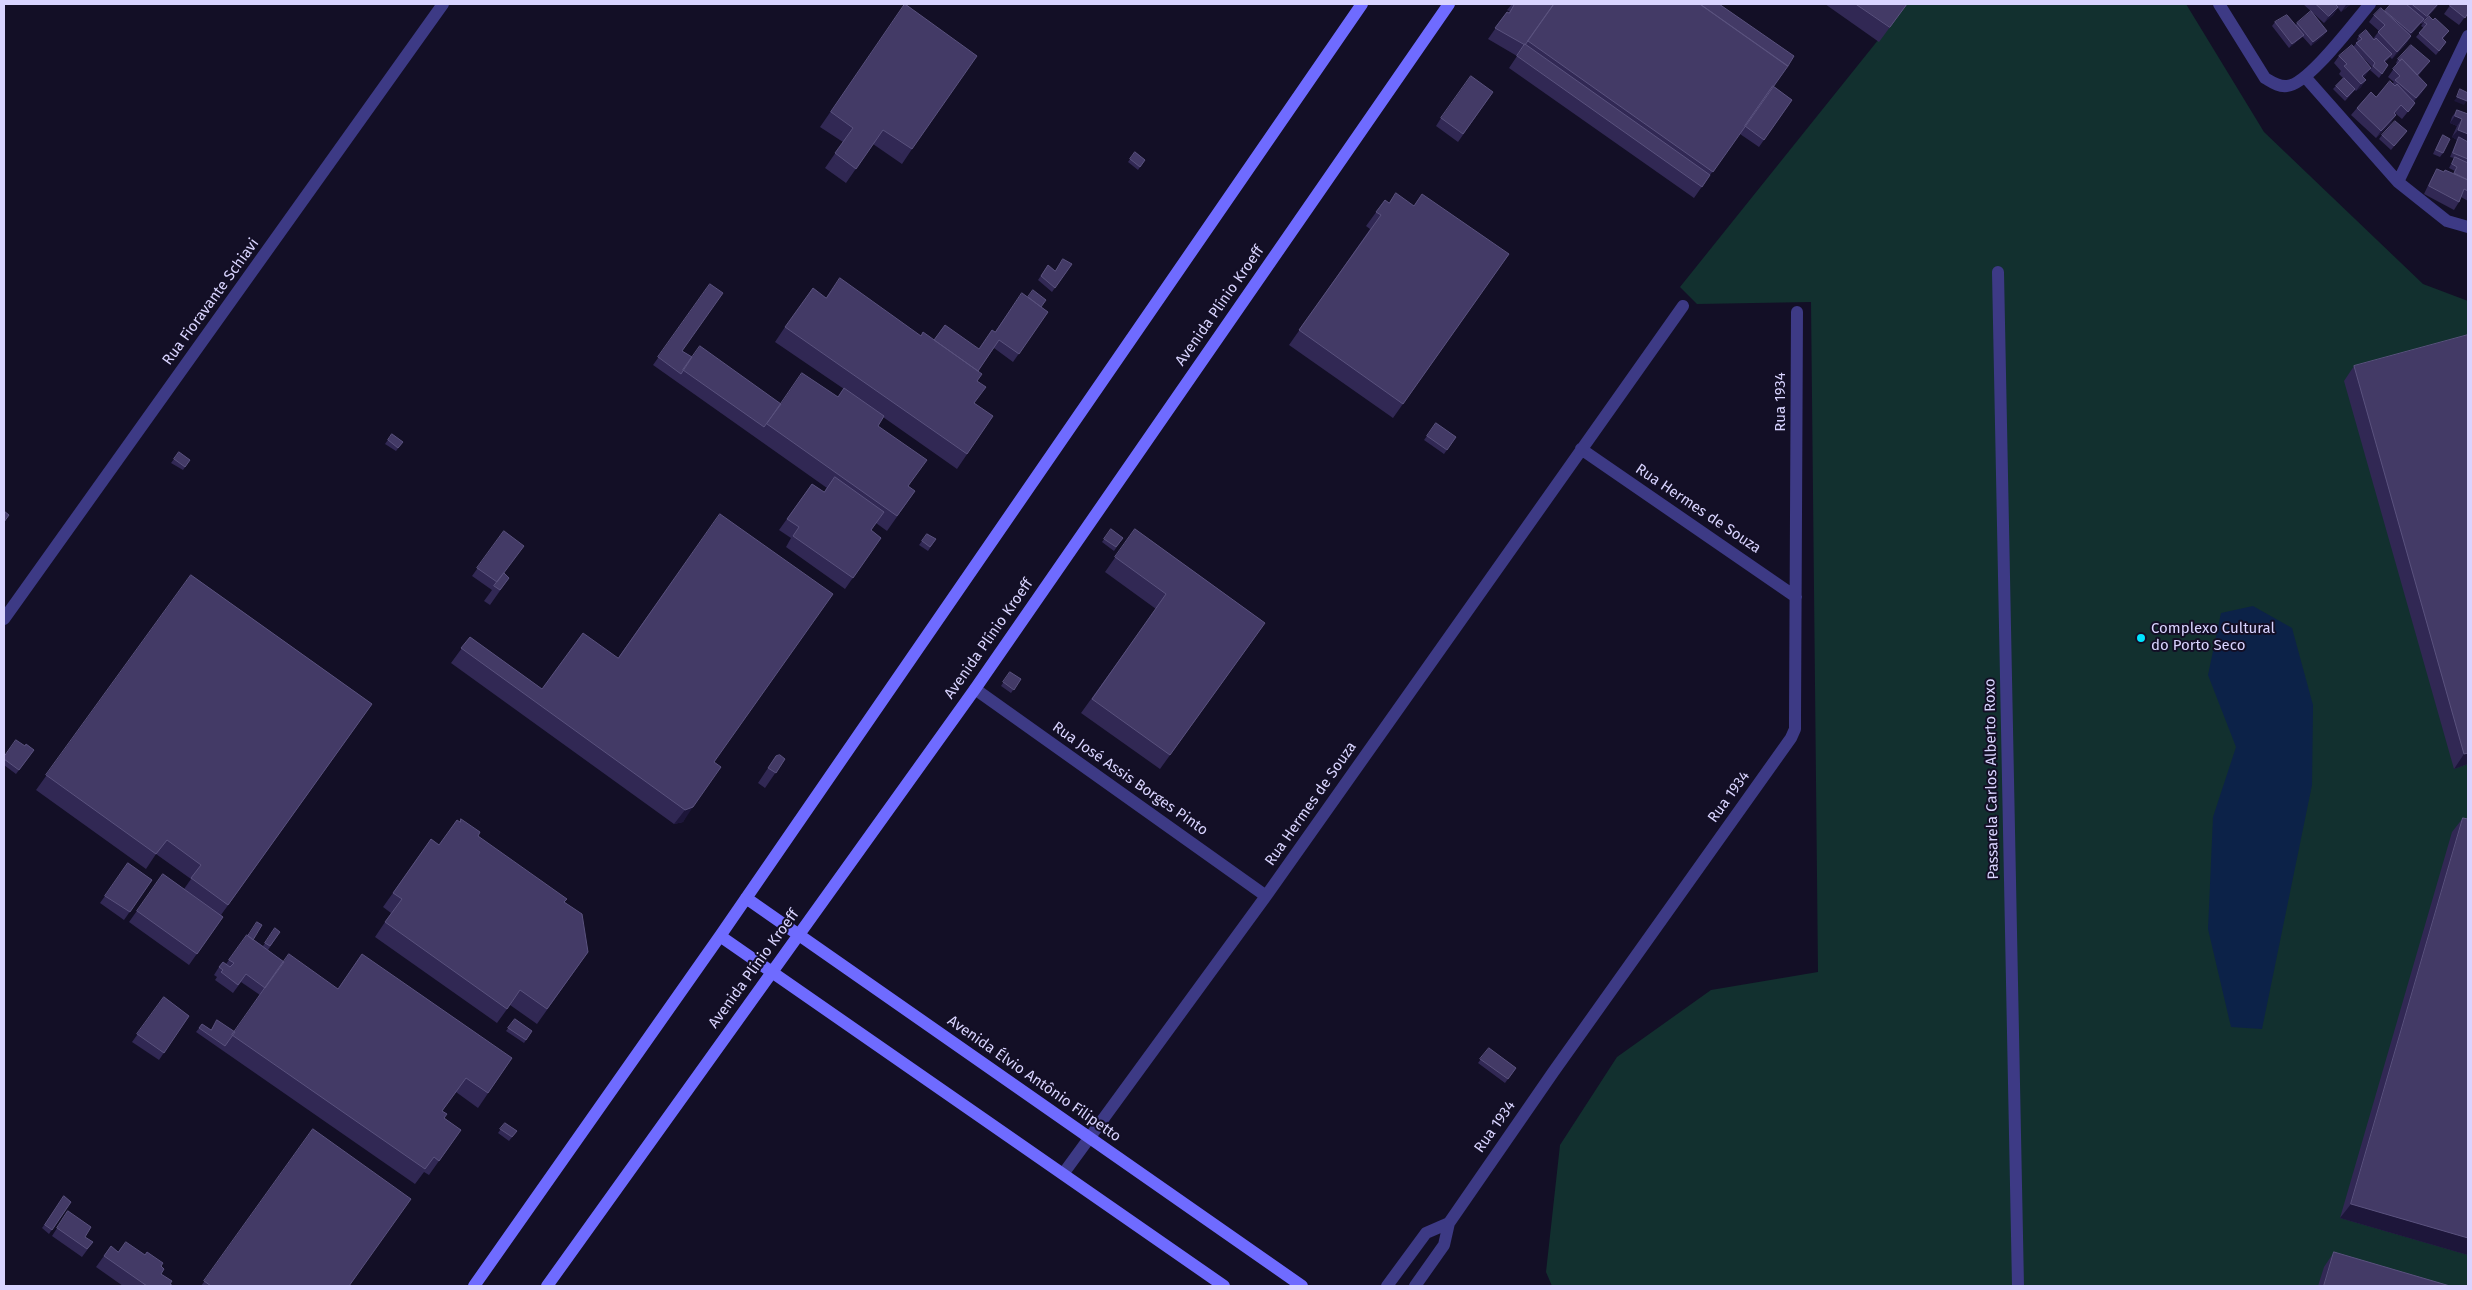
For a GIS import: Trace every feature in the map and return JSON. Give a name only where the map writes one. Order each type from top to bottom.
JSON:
[{"type":"main road","points":[[474,1286],[720,936],[1281,118],[1362,4]]},
{"type":"main road","name":"Avenida Plínio Kroeff","points":[[547,1286],[974,688],[1449,4]]},
{"type":"main road","name":"Avenida Élvio Antônio Filipetto","points":[[746,898],[1302,1286]]},
{"type":"main road","points":[[720,936],[1224,1286]]},
{"type":"street","name":"Rua Fioravante Schiavi","points":[[4,619],[442,4]]},
{"type":"street","points":[[2219,4],[2265,78],[2275,84],[2286,86],[2306,78],[2370,4]]},
{"type":"street","points":[[2398,182],[2468,36]]},
{"type":"street","points":[[2306,78],[2398,182],[2447,221],[2468,227]]},
{"type":"street","name":"Passarela Carlos Alberto Roxo","points":[[1998,272],[2018,1286]]},
{"type":"street","name":"Rua Hermes de Souza","points":[[1063,1174],[1266,896],[1683,306]]},
{"type":"street","name":"Rua 1934","points":[[1415,1286],[1444,1245],[1449,1223],[1554,1071],[1791,738],[1794,729],[1796,596],[1797,312]]},
{"type":"street","name":"Rua Hermes de Souza","points":[[1581,449],[1796,596]]},
{"type":"street","name":"Rua José Assis Borges Pinto","points":[[974,688],[1266,896]]},
{"type":"street","points":[[1387,1286],[1426,1233],[1449,1223]]},
{"type":"green space","name":"Complexo Cultural do Porto Seco","points":[[1907,4],[2186,4],[2264,132],[2423,284],[2468,301],[2468,1286],[1552,1286],[1546,1272],[1560,1145],[1617,1057],[1711,990],[1818,972],[1811,302],[1697,304],[1680,287]]},
{"type":"water","points":[[2253,606],[2292,628],[2313,705],[2312,785],[2262,1029],[2231,1027],[2208,929],[2213,817],[2236,747],[2208,675],[2221,613]]},
{"type":"building","points":[[905,4],[977,56],[912,149],[883,130],[856,169],[835,153],[853,128],[831,112]]},
{"type":"building","points":[[1515,4],[1554,4],[1525,45],[1495,28]]},
{"type":"building","points":[[1554,4],[1700,4],[1788,66],[1713,172],[1528,41]]},
{"type":"building","points":[[1700,4],[1719,4],[1794,56],[1788,66]]},
{"type":"building","points":[[1856,4],[1907,4],[1890,27]]},
{"type":"building","points":[[2316,4],[2335,4],[2338,7],[2329,16]]},
{"type":"building","points":[[2391,4],[2406,4],[2424,19],[2411,33],[2385,11]]},
{"type":"building","points":[[2412,4],[2438,4],[2427,16]]},
{"type":"building","points":[[2451,4],[2468,4],[2468,13],[2465,18],[2450,6]]},
{"type":"building","points":[[2381,8],[2411,36],[2397,52],[2378,32],[2385,25],[2374,15]]},
{"type":"building","points":[[2311,11],[2327,31],[2313,42],[2297,23]]},
{"type":"building","points":[[2287,15],[2304,35],[2292,44],[2275,22]]},
{"type":"building","points":[[2429,16],[2433,20],[2435,18],[2449,31],[2442,38],[2446,42],[2439,51],[2419,33],[2427,24],[2424,22]]},
{"type":"building","points":[[2366,30],[2374,40],[2376,38],[2392,54],[2384,61],[2388,65],[2382,74],[2373,66],[2375,63],[2356,43],[2362,39],[2359,36]]},
{"type":"building","points":[[1525,44],[1710,175],[1702,187],[1517,56]]},
{"type":"building","points":[[2352,45],[2371,68],[2362,76],[2366,80],[2361,84],[2344,66],[2347,64],[2339,56]]},
{"type":"building","points":[[2411,45],[2430,61],[2417,75],[2402,59],[2400,61],[2398,59]]},
{"type":"building","points":[[2402,59],[2427,85],[2416,98],[2395,80],[2400,76],[2393,69]]},
{"type":"building","points":[[1471,76],[1493,92],[1463,134],[1441,118]]},
{"type":"building","points":[[2344,78],[2355,89],[2347,97],[2336,86]]},
{"type":"building","points":[[2390,81],[2395,86],[2397,84],[2415,103],[2408,112],[2401,105],[2394,113],[2396,115],[2381,131],[2357,108],[2371,92],[2376,97]]},
{"type":"building","points":[[1773,86],[1792,100],[1764,140],[1745,126]]},
{"type":"building","points":[[2460,89],[2468,93],[2467,101],[2457,97]]},
{"type":"building","points":[[2457,110],[2468,114],[2468,134],[2458,130],[2462,119],[2455,116]]},
{"type":"building","points":[[2395,121],[2407,131],[2394,146],[2382,135]]},
{"type":"building","points":[[2443,135],[2450,139],[2443,153],[2436,150]]},
{"type":"building","points":[[2459,137],[2468,142],[2468,159],[2453,153]]},
{"type":"building","points":[[1135,152],[1145,160],[1140,167],[1130,159]]},
{"type":"building","points":[[2455,157],[2468,163],[2468,180],[2454,173],[2457,167],[2452,164]]},
{"type":"building","points":[[2437,169],[2444,172],[2445,170],[2468,180],[2468,191],[2464,189],[2459,202],[2429,186]]},
{"type":"building","points":[[1396,193],[1414,206],[1422,194],[1509,254],[1403,404],[1299,330],[1381,215],[1376,212],[1385,200],[1389,203]]},
{"type":"building","points":[[1063,259],[1072,264],[1055,288],[1041,276],[1048,265],[1055,271]]},
{"type":"building","points":[[840,278],[921,336],[923,332],[982,374],[977,381],[986,387],[974,403],[993,416],[967,454],[785,327],[813,288],[826,298]]},
{"type":"building","points":[[710,284],[723,293],[682,351],[692,357],[681,374],[658,357]]},
{"type":"building","points":[[1033,290],[1046,300],[1041,307],[1028,297]]},
{"type":"building","points":[[1022,293],[1048,312],[1019,354],[999,340],[978,371],[934,340],[945,325],[979,349],[992,330],[995,332]]},
{"type":"building","points":[[2468,335],[2468,753],[2464,754],[2354,366]]},
{"type":"building","points":[[700,346],[781,404],[764,427],[683,370]]},
{"type":"building","points":[[802,373],[838,397],[844,388],[884,416],[878,426],[927,460],[908,486],[915,491],[897,516],[767,424]]},
{"type":"building","points":[[1436,423],[1456,437],[1447,450],[1427,436]]},
{"type":"building","points":[[392,434],[403,442],[398,448],[388,440]]},
{"type":"building","points":[[179,452],[190,460],[185,467],[174,459]]},
{"type":"building","points":[[835,477],[884,512],[871,530],[881,538],[853,578],[793,536],[799,527],[787,519],[812,484],[824,492]]},
{"type":"building","points":[[4,511],[9,515],[4,522]]},
{"type":"building","points":[[720,514],[833,594],[714,762],[721,767],[693,807],[685,810],[461,648],[470,637],[542,689],[583,633],[618,658]]},
{"type":"building","points":[[1111,529],[1123,538],[1116,547],[1104,539]]},
{"type":"building","points":[[1135,529],[1265,623],[1170,755],[1092,699],[1166,594],[1115,557]]},
{"type":"building","points":[[504,531],[524,546],[497,582],[477,568]]},
{"type":"building","points":[[927,534],[936,539],[930,547],[922,541]]},
{"type":"building","points":[[504,573],[509,578],[500,590],[494,586]]},
{"type":"building","points":[[191,575],[372,704],[228,905],[191,878],[201,865],[167,840],[156,854],[46,775]]},
{"type":"building","points":[[1010,672],[1021,679],[1014,690],[1003,682]]},
{"type":"building","points":[[16,740],[34,750],[19,770],[4,759]]},
{"type":"building","points":[[780,755],[785,759],[776,773],[768,768],[776,756]]},
{"type":"building","points":[[2463,818],[2468,819],[2468,1238],[2351,1204]]},
{"type":"building","points":[[461,819],[480,832],[478,836],[567,899],[564,902],[582,914],[588,952],[547,1009],[520,990],[507,1009],[385,922],[402,899],[393,893],[431,839],[439,845],[457,820],[460,822]]},
{"type":"building","points":[[128,863],[152,880],[130,912],[105,896]]},
{"type":"building","points":[[163,874],[223,917],[197,954],[137,911]]},
{"type":"building","points":[[257,922],[262,925],[253,940],[248,936]]},
{"type":"building","points":[[275,928],[280,932],[270,946],[265,943]]},
{"type":"building","points":[[247,935],[284,962],[265,988],[246,974],[238,985],[221,972],[223,970],[219,967],[223,962],[230,967],[234,963],[229,960]]},
{"type":"building","points":[[289,954],[338,989],[362,954],[512,1058],[488,1093],[466,1078],[442,1111],[447,1114],[444,1118],[461,1130],[439,1161],[434,1157],[425,1169],[232,1035]]},
{"type":"building","points":[[164,997],[189,1016],[164,1053],[137,1034]]},
{"type":"building","points":[[515,1019],[532,1031],[526,1040],[508,1028]]},
{"type":"building","points":[[217,1020],[235,1032],[225,1046],[199,1028],[202,1024],[211,1030]]},
{"type":"building","points":[[1489,1048],[1516,1068],[1508,1079],[1480,1059]]},
{"type":"building","points":[[505,1123],[517,1131],[512,1137],[500,1129]]},
{"type":"building","points":[[313,1129],[411,1199],[349,1286],[211,1286],[204,1281]]},
{"type":"building","points":[[64,1196],[71,1202],[52,1230],[45,1225]]},
{"type":"building","points":[[68,1211],[91,1227],[85,1237],[93,1242],[87,1249],[57,1228]]},
{"type":"building","points":[[126,1242],[145,1255],[147,1252],[163,1263],[161,1266],[164,1269],[161,1274],[172,1281],[170,1284],[173,1286],[147,1286],[104,1256],[111,1246],[118,1252]]},
{"type":"building","points":[[2334,1252],[2450,1286],[2324,1286]]},
{"type":"place","name":"Complexo Cultural do Porto Seco","points":[[2141,638]]}]
